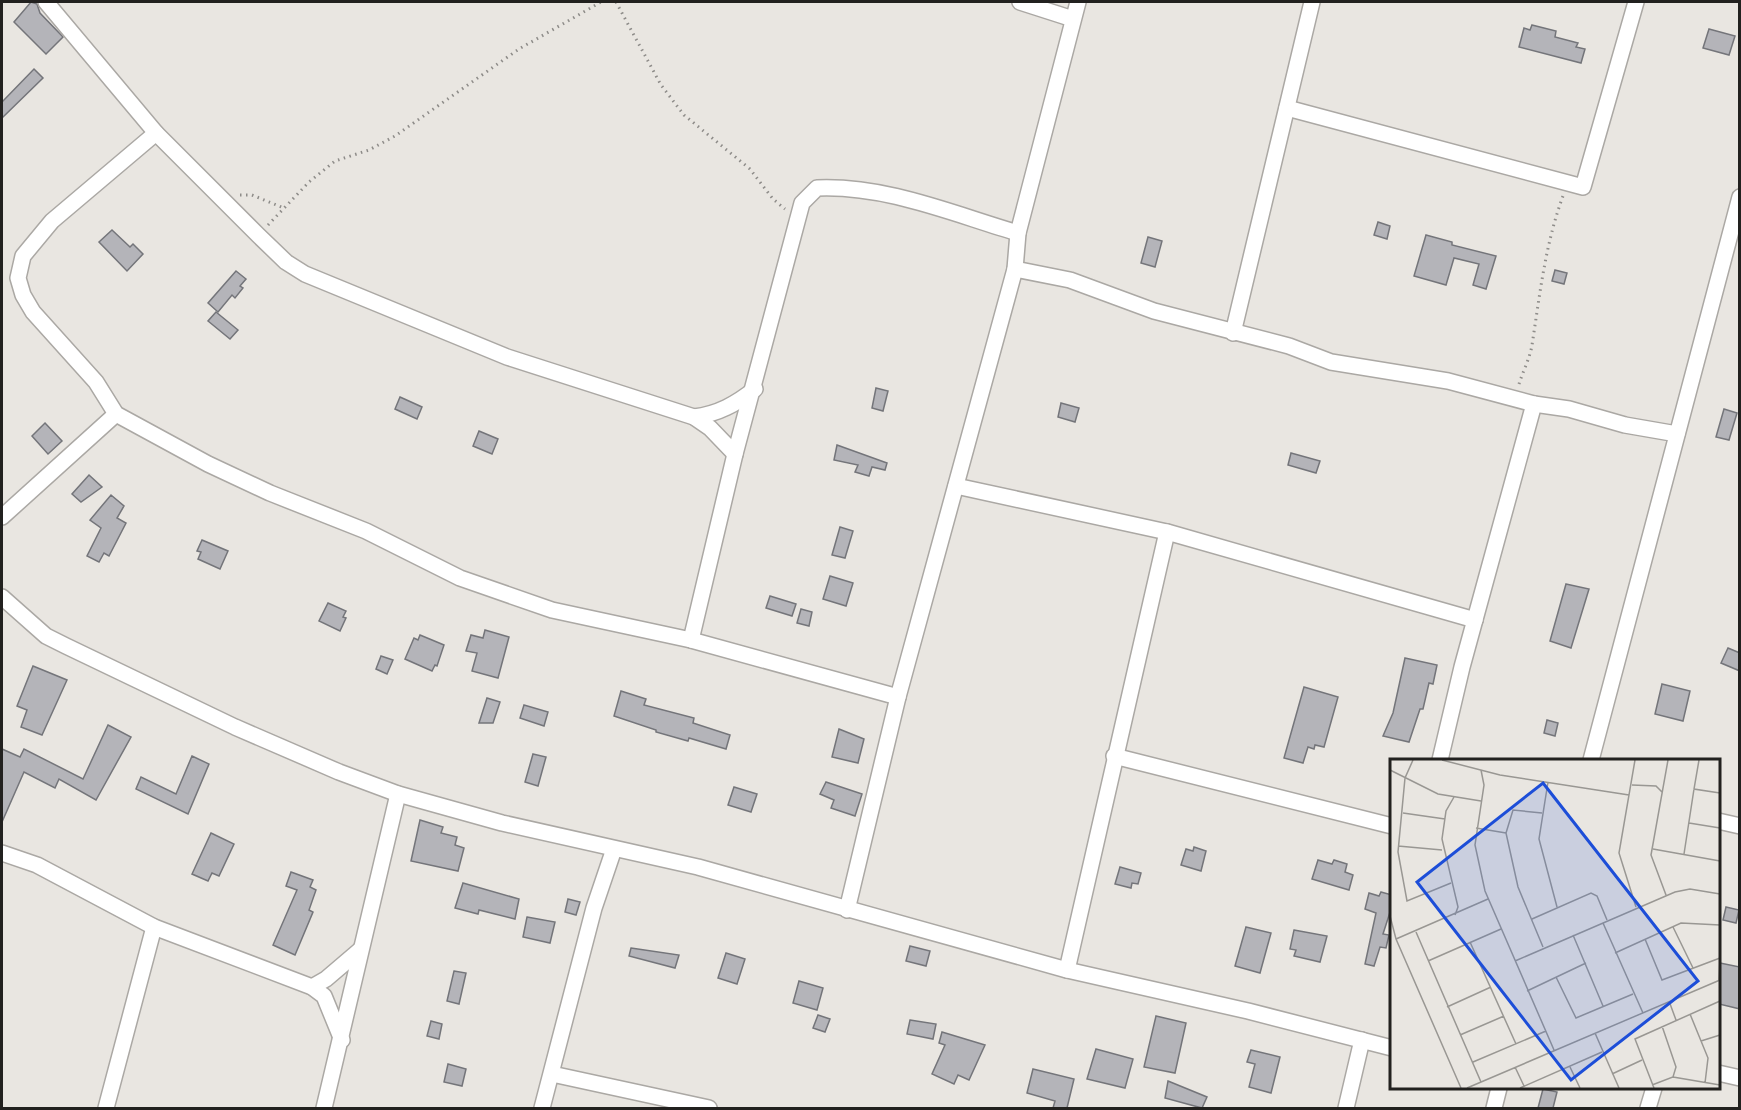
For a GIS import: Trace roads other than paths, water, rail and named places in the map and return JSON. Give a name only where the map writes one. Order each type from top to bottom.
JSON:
[{"type":"street","points":[[46,2],[156,133],[286,262],[305,274],[507,357],[694,417],[710,428],[735,454]]},
{"type":"street","points":[[1020,2],[1073,19]]},
{"type":"street","points":[[848,910],[898,697],[1015,269],[1018,233],[1078,2]]},
{"type":"street","points":[[1233,333],[1312,2]]},
{"type":"street","points":[[1287,108],[1583,187],[1636,2]]},
{"type":"street","points":[[156,133],[40,233],[23,256],[18,278],[23,295],[33,312],[96,381],[116,414],[208,464],[270,493],[366,531],[460,578],[552,610],[692,640],[898,697]]},
{"type":"street","points":[[692,640],[735,454],[802,203],[818,188],[845,187],[881,193],[1018,233]]},
{"type":"street","points":[[1591,759],[1677,434],[1734,244],[1740,196]]},
{"type":"street","points":[[1015,269],[1070,280],[1154,311],[1289,346],[1331,362],[1448,381],[1534,405],[1569,409],[1625,425],[1677,434]]},
{"type":"street","points":[[694,417],[710,416],[754,389]]},
{"type":"street","points":[[1440,759],[1475,620],[1534,405]]},
{"type":"street","points":[[2,516],[116,414]]},
{"type":"street","points":[[956,486],[1167,532],[1475,620]]},
{"type":"street","points":[[1067,970],[1114,756],[1167,532]]},
{"type":"street","points":[[2,597],[46,636],[66,646],[235,727],[339,772],[398,794],[502,824],[698,867],[848,910],[990,946],[1067,970],[1390,1047]]},
{"type":"street","points":[[1114,756],[1390,825]]},
{"type":"street","points":[[324,1108],[342,1040],[360,950],[398,794]]},
{"type":"street","points":[[1720,821],[1740,826]]},
{"type":"street","points":[[542,1108],[594,908],[614,849]]},
{"type":"street","points":[[2,853],[37,865],[154,927],[312,987],[324,996],[342,1040]]},
{"type":"street","points":[[106,1108],[154,927]]},
{"type":"street","points":[[312,987],[326,979],[360,950]]},
{"type":"street","points":[[1346,1108],[1362,1040]]},
{"type":"street","points":[[1720,1073],[1740,1078]]},
{"type":"street","points":[[552,1074],[709,1108]]},
{"type":"street","points":[[1494,1108],[1499,1089]]},
{"type":"street","points":[[1648,1108],[1654,1089]]}]
